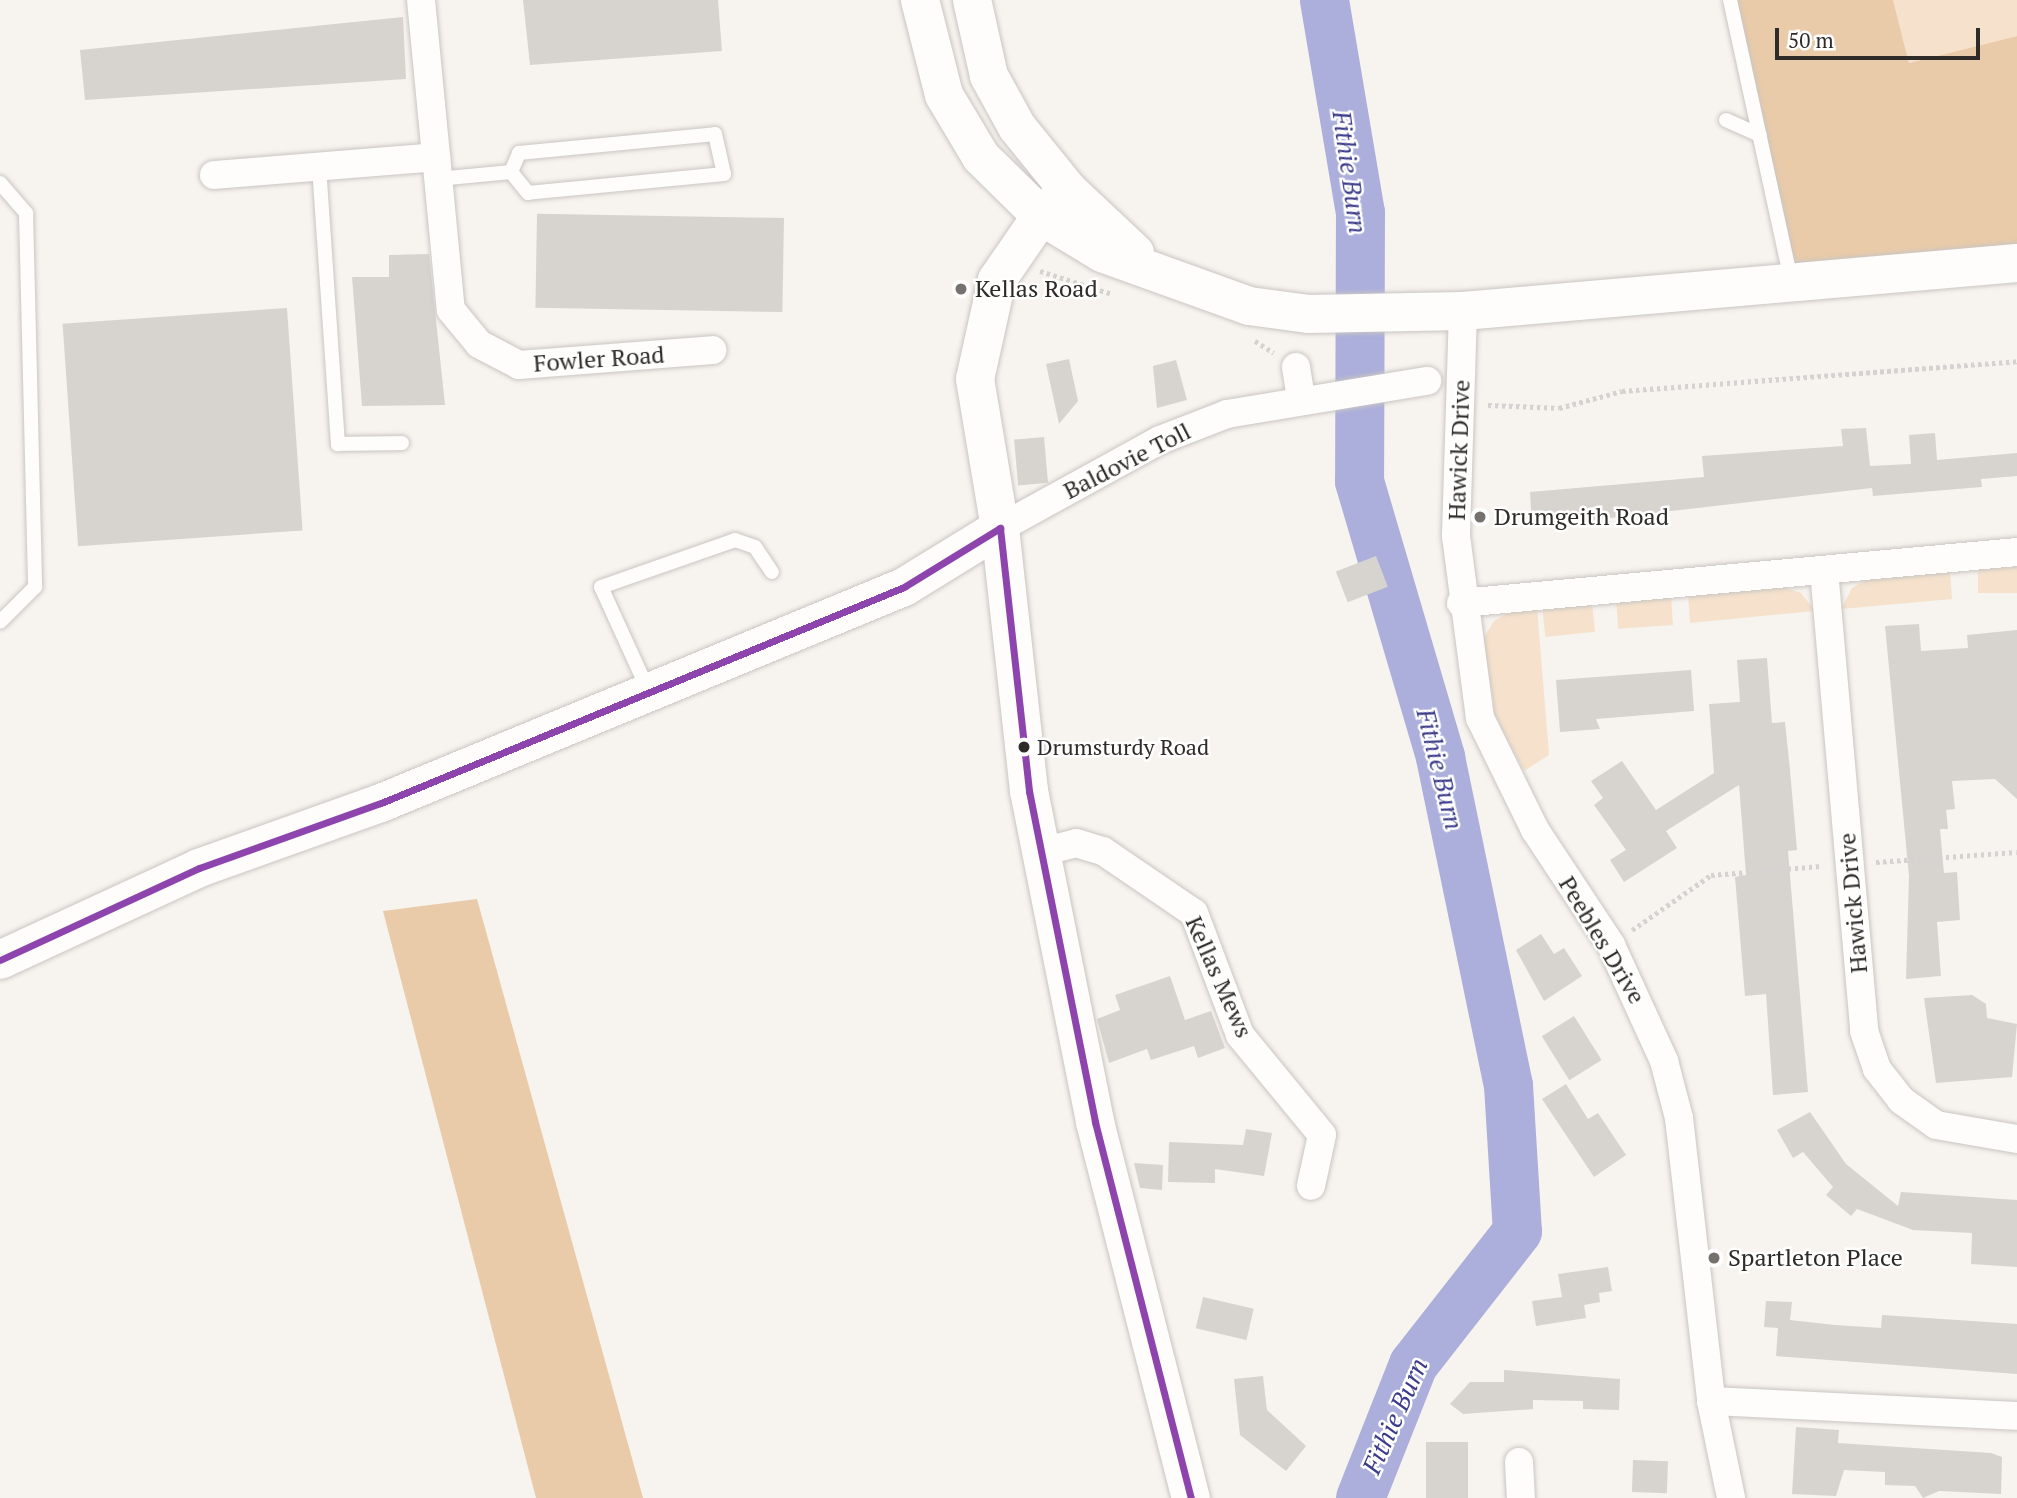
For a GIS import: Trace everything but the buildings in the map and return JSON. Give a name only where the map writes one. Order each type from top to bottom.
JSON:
[{"type":"main road","points":[[920,0],[944,95],[981,157],[1041,216],[1102,253],[1180,285],[1250,306],[1310,314],[1463,312],[1791,280],[2017,263]]},
{"type":"main road","points":[[972,0],[989,76],[1017,127],[1068,190],[1125,246],[1180,285]]},
{"type":"main road","points":[[1068,190],[1041,216],[997,280],[975,379],[1000,528],[1041,852],[1095,1122],[1191,1498]]},
{"type":"main road","points":[[0,960],[199,868],[381,803],[904,587],[1000,528]]},
{"type":"street","name":"Fowler Road","points":[[421,0],[451,310],[479,344],[519,365],[712,350]]},
{"type":"street","points":[[214,175],[319,166],[437,168]]},
{"type":"street","name":"Hawick Drive","points":[[1461,603],[1460,403],[1463,312]]},
{"type":"street","points":[[1296,367],[1301,398]]},
{"type":"street","name":"Baldovie Toll","points":[[1000,528],[1160,440],[1227,414],[1301,398],[1417,383]]},
{"type":"street","points":[[1461,603],[2017,552]]},
{"type":"street","name":"Hawick Drive","points":[[1824,570],[1864,1031],[1877,1069],[1901,1100],[1936,1125],[2017,1139]]},
{"type":"street","name":"Peebles Drive","points":[[1461,603],[1480,718],[1535,830],[1611,945],[1664,1061],[1696,1243],[1711,1401],[1731,1498]]},
{"type":"street","name":"Kellas Mews","points":[[1041,852],[1076,842],[1103,851],[1194,913],[1240,1035],[1322,1135],[1311,1186]]},
{"type":"street","points":[[1711,1401],[2017,1416]]},
{"type":"street","points":[[1519,1462],[1521,1498]]},
{"type":"lane","points":[[1730,0],[1791,280]]},
{"type":"lane","points":[[1726,120],[1760,135]]},
{"type":"lane","points":[[437,168],[511,172],[528,193],[724,174],[715,134],[519,153],[511,172]]},
{"type":"lane","points":[[319,166],[338,444],[402,443]]},
{"type":"lane","points":[[0,183],[26,213],[35,587],[0,622]]},
{"type":"lane","points":[[649,691],[601,587],[726,541],[755,547],[772,572]]},
{"type":"path","points":[[1460,403],[1559,408],[1622,391],[2017,361]]},
{"type":"path","points":[[1611,945],[1711,875],[2017,852]]},
{"type":"shaded area","points":[[1730,0],[1893,0],[1909,63],[2017,36],[2017,264],[1791,280]]},
{"type":"shaded area","points":[[1893,0],[2017,0],[2017,36],[1909,63]]},
{"type":"shaded area","points":[[1978,565],[2017,565],[2017,593],[1978,593]]},
{"type":"shaded area","points":[[1950,572],[1952,599],[1841,609],[1852,588],[1870,578]]},
{"type":"shaded area","points":[[1780,586],[1801,593],[1815,611],[1690,623],[1688,594]]},
{"type":"shaded area","points":[[1671,596],[1673,625],[1618,629],[1616,600]]},
{"type":"shaded area","points":[[1592,603],[1595,632],[1545,637],[1542,608]]},
{"type":"shaded area","points":[[1537,608],[1549,755],[1524,771],[1495,715],[1483,639],[1494,621],[1513,610]]},
{"type":"shaded area","points":[[477,899],[643,1498],[536,1498],[383,911]]},
{"type":"waterway","name":"Fithie Burn","points":[[1324,0],[1360,212],[1359,481],[1440,757],[1508,1085],[1517,1231],[1413,1364],[1360,1498]]},
{"type":"transit line","points":[[0,960],[199,868],[381,803],[904,587],[1000,528],[1029,791],[1095,1122],[1191,1498]]},
{"type":"place","name":"Kellas Road","points":[[961,289]]},
{"type":"place","name":"Drumgeith Road","points":[[1480,517]]},
{"type":"place","name":"Drumsturdy Road","points":[[1024,747]]},
{"type":"place","name":"Spartleton Place","points":[[1714,1258]]}]
